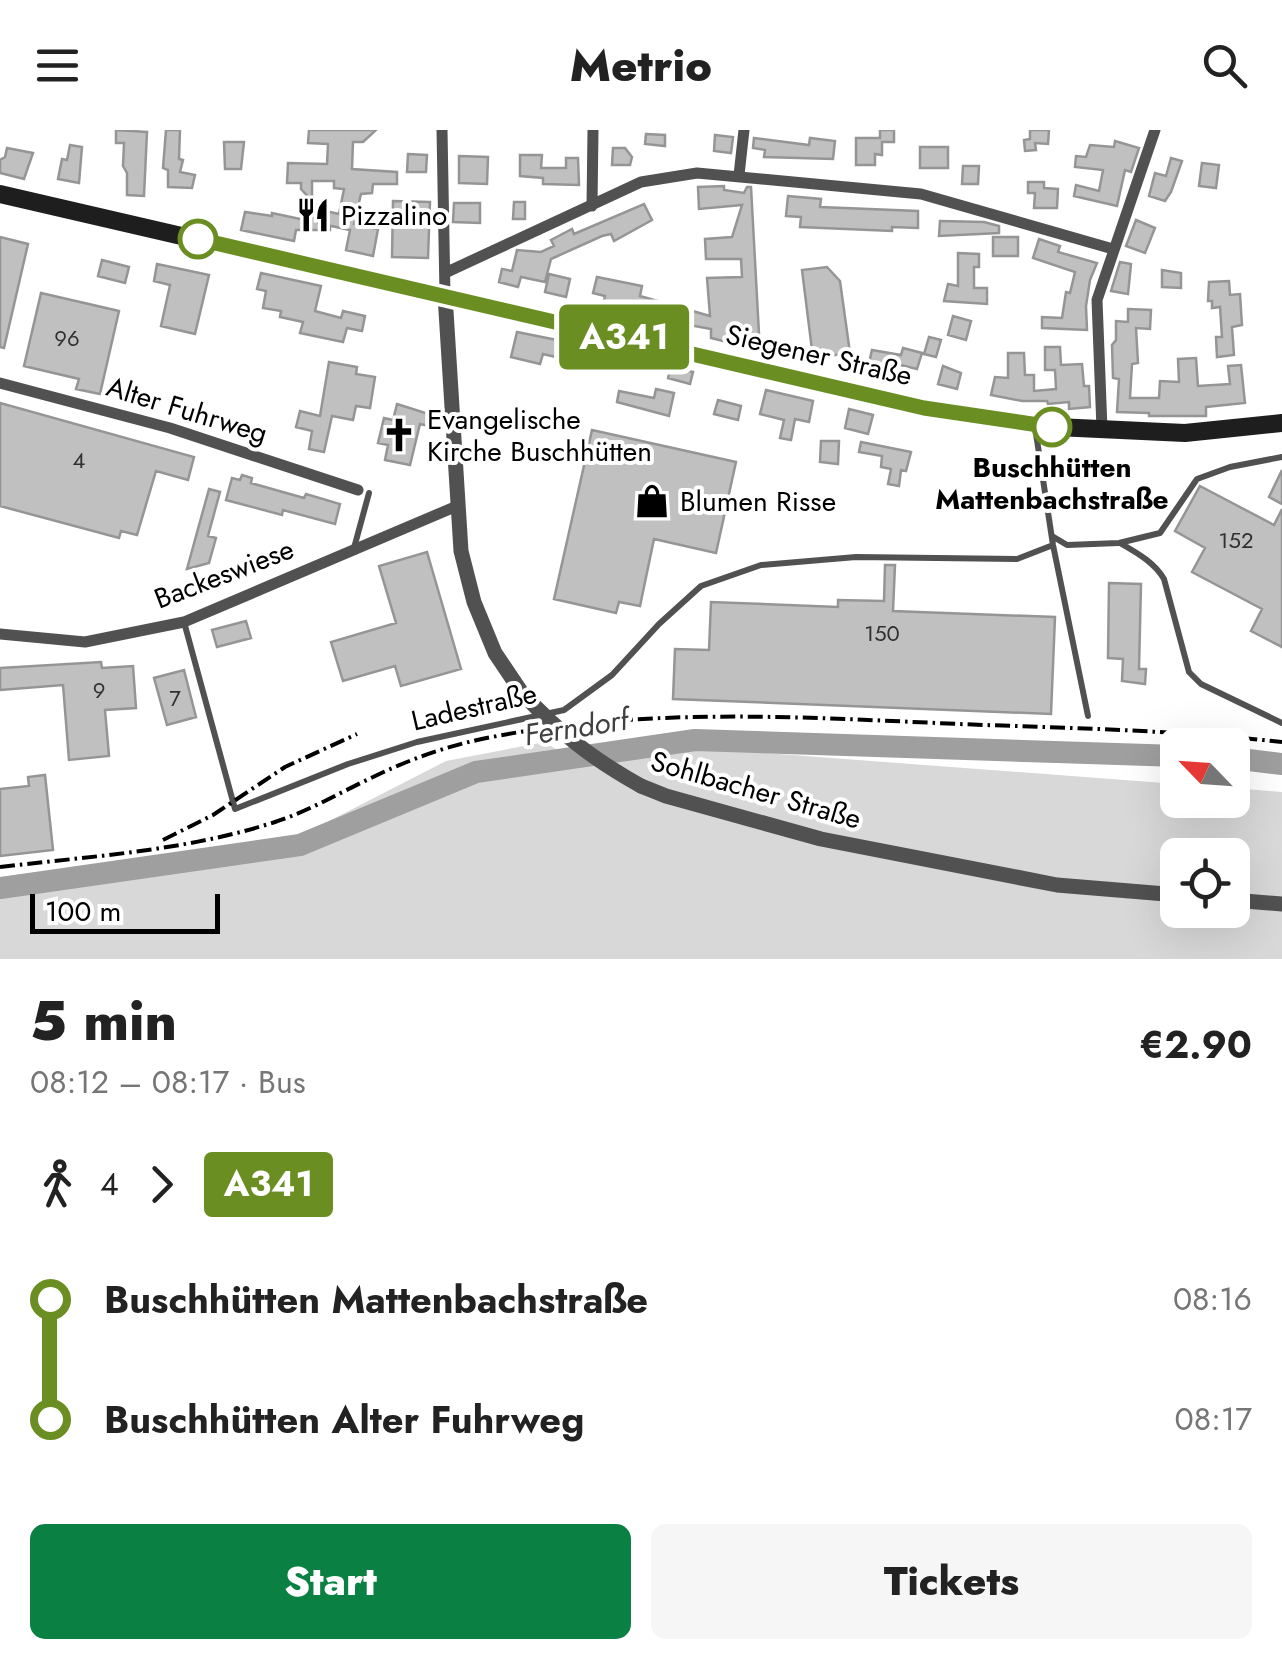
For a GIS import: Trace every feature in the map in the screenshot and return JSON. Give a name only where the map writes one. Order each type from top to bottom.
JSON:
[{"type":"main road","name":"Siegener Straße","points":[[0,194],[924,408],[1035,426],[1185,433],[1282,423]]},
{"type":"street","points":[[442,130],[445,295]]},
{"type":"street","points":[[592,206],[593,130]]},
{"type":"street","points":[[739,176],[744,130]]},
{"type":"street","points":[[1102,429],[1096,300],[1155,130]]},
{"type":"street","points":[[444,272],[641,182],[698,174],[922,194],[1113,249]]},
{"type":"street","name":"Sohlbacher Straße","points":[[445,295],[461,552],[474,602],[494,653],[522,693],[561,734],[604,766],[641,786],[821,839],[1057,886],[1160,894]]},
{"type":"street","name":"Alter Fuhrweg","points":[[0,382],[170,428],[363,491]]},
{"type":"street","name":"Backeswiese","points":[[0,634],[85,642],[184,622],[457,506]]},
{"type":"street","points":[[1250,901],[1282,904]]},
{"type":"lane","points":[[1035,426],[1052,540],[1088,716]]},
{"type":"lane","points":[[1052,540],[1067,545],[1119,542],[1160,533],[1197,479],[1282,458]]},
{"type":"lane","points":[[354,548],[363,491]]},
{"type":"lane","name":"Ladestraße","points":[[184,622],[235,809],[348,764],[418,742],[564,710],[612,675],[701,586],[762,565],[856,556],[1018,560],[1052,540]]},
{"type":"lane","points":[[1119,542],[1159,569],[1190,672],[1201,684],[1282,723]]},
{"type":"shaded area","points":[[545,742],[575,762],[699,748],[1160,783],[1160,818],[1250,818],[1250,789],[1282,792],[1282,959],[0,959],[0,877],[294,839],[446,761]]},
{"type":"building","points":[[116,130],[147,132],[144,196],[127,195],[124,143],[116,143]]},
{"type":"building","points":[[166,130],[180,130],[180,172],[195,175],[192,188],[168,187],[168,170],[163,168]]},
{"type":"building","points":[[309,130],[376,130],[363,142],[353,142],[352,169],[397,172],[397,184],[373,184],[372,193],[361,194],[354,224],[378,229],[373,256],[346,250],[350,230],[317,223],[330,226],[330,230],[296,230],[294,241],[241,230],[245,212],[305,220],[306,205],[321,205],[321,210],[339,214],[344,189],[334,188],[334,181],[312,181],[312,201],[301,189],[301,183],[287,183],[288,163],[327,164],[328,144],[308,143]]},
{"type":"building","points":[[880,130],[894,130],[894,142],[882,142],[882,155],[875,154],[875,165],[856,165],[856,138],[880,138]]},
{"type":"building","points":[[1030,130],[1049,130],[1048,144],[1035,143],[1036,150],[1025,151],[1024,140],[1030,139]]},
{"type":"building","points":[[646,134],[665,135],[665,146],[645,144]]},
{"type":"building","points":[[715,135],[733,137],[731,153],[714,151]]},
{"type":"building","points":[[754,138],[809,145],[810,138],[835,141],[833,159],[764,157],[765,150],[753,148]]},
{"type":"building","points":[[1115,141],[1139,148],[1131,172],[1125,170],[1117,206],[1074,196],[1076,185],[1099,191],[1103,170],[1075,167],[1076,156],[1086,157],[1090,145],[1114,147]]},
{"type":"building","points":[[224,142],[244,142],[241,169],[225,169]]},
{"type":"building","points":[[70,145],[82,147],[79,183],[58,179]]},
{"type":"building","points":[[920,147],[948,147],[948,168],[920,168]]},
{"type":"building","points":[[7,148],[33,153],[24,179],[0,173],[0,160]]},
{"type":"building","points":[[613,148],[625,148],[632,157],[630,165],[612,165]]},
{"type":"building","points":[[408,154],[427,155],[426,172],[407,172]]},
{"type":"building","points":[[520,155],[542,155],[541,168],[566,168],[566,158],[578,158],[579,185],[543,184],[543,178],[520,176]]},
{"type":"building","points":[[459,156],[488,157],[487,184],[459,183]]},
{"type":"building","points":[[1171,158],[1182,161],[1171,192],[1165,201],[1149,196],[1155,173],[1166,176]]},
{"type":"building","points":[[1202,163],[1219,165],[1216,188],[1199,186]]},
{"type":"building","points":[[963,166],[979,166],[978,184],[962,184]]},
{"type":"building","points":[[1028,182],[1044,182],[1044,188],[1058,189],[1057,208],[1034,208],[1035,193],[1028,193]]},
{"type":"building","points":[[724,186],[724,190],[744,193],[751,187],[759,334],[754,334],[755,349],[711,338],[711,329],[635,315],[637,307],[615,302],[613,312],[602,309],[605,296],[593,293],[597,277],[642,286],[640,296],[710,316],[707,278],[742,277],[741,259],[706,259],[705,239],[732,237],[742,205],[699,209],[698,187]]},
{"type":"building","points":[[788,196],[821,199],[820,207],[918,211],[918,228],[892,227],[892,231],[800,227],[801,217],[786,216]]},
{"type":"building","points":[[393,201],[430,202],[428,258],[392,257]]},
{"type":"building","points":[[514,202],[525,202],[525,219],[513,219]]},
{"type":"building","points":[[454,203],[480,203],[480,223],[453,222]]},
{"type":"building","points":[[644,204],[652,220],[614,241],[611,234],[602,236],[551,259],[545,282],[521,277],[518,287],[499,282],[502,269],[512,271],[517,250],[541,252],[554,246],[551,240],[572,229],[574,234]]},
{"type":"building","points":[[1136,220],[1155,228],[1145,253],[1126,246]]},
{"type":"building","points":[[940,221],[984,222],[999,226],[999,233],[939,236]]},
{"type":"building","points":[[0,237],[28,244],[4,348],[0,347]]},
{"type":"building","points":[[993,237],[1018,237],[1018,256],[993,256]]},
{"type":"building","points":[[1039,239],[1060,246],[1058,252],[1097,263],[1086,306],[1087,330],[1042,328],[1042,317],[1062,318],[1066,292],[1070,293],[1075,272],[1033,258]]},
{"type":"building","points":[[958,253],[979,254],[979,267],[974,267],[974,288],[987,288],[987,304],[944,301],[948,284],[958,286]]},
{"type":"building","points":[[102,260],[129,267],[125,283],[98,276]]},
{"type":"building","points":[[1120,262],[1131,264],[1128,294],[1111,291]]},
{"type":"building","points":[[157,264],[209,275],[195,334],[161,326],[170,285],[154,281]]},
{"type":"building","points":[[827,267],[840,281],[850,353],[813,358],[802,270]]},
{"type":"building","points":[[1162,270],[1181,273],[1181,288],[1162,287]]},
{"type":"building","points":[[261,273],[321,286],[315,311],[341,318],[343,311],[365,316],[362,331],[347,328],[343,342],[300,333],[303,322],[280,317],[281,311],[263,308],[266,291],[257,289]]},
{"type":"building","points":[[549,274],[570,279],[566,297],[545,292]]},
{"type":"building","points":[[1229,281],[1230,295],[1240,294],[1242,325],[1232,327],[1234,355],[1217,357],[1216,337],[1222,337],[1220,307],[1212,308],[1212,301],[1208,301],[1209,282]]},
{"type":"building","points":[[41,293],[119,311],[100,394],[76,389],[79,379],[24,366]]},
{"type":"building","points":[[1128,309],[1151,310],[1150,329],[1136,328],[1138,363],[1132,364],[1130,398],[1159,398],[1160,381],[1179,382],[1178,359],[1196,358],[1198,386],[1230,384],[1228,366],[1241,365],[1245,403],[1206,407],[1206,416],[1117,412],[1119,379],[1113,378],[1112,345],[1116,340],[1116,321],[1128,322]]},
{"type":"building","points":[[953,316],[971,321],[966,340],[948,335]]},
{"type":"building","points":[[517,332],[582,345],[579,356],[564,359],[543,354],[540,364],[511,357]]},
{"type":"building","points":[[929,337],[941,340],[936,357],[924,354]]},
{"type":"building","points":[[1045,347],[1060,347],[1061,365],[1082,364],[1090,407],[1069,409],[1069,402],[1048,404],[991,395],[995,377],[1008,378],[1008,353],[1024,353],[1025,375],[1034,375],[1034,391],[1056,389],[1055,370],[1045,370]]},
{"type":"building","points":[[903,348],[922,353],[917,369],[888,362],[885,372],[868,367],[872,350],[901,355]]},
{"type":"building","points":[[604,351],[623,355],[620,370],[600,366]]},
{"type":"building","points":[[329,362],[357,367],[356,374],[375,377],[370,408],[356,406],[353,420],[332,416],[324,452],[309,449],[312,431],[296,427],[300,411],[320,416]]},
{"type":"building","points":[[943,366],[961,373],[957,389],[938,384]]},
{"type":"building","points":[[671,367],[693,372],[690,384],[668,378]]},
{"type":"building","points":[[656,389],[674,393],[669,416],[617,402],[619,391],[654,398]]},
{"type":"building","points":[[766,390],[813,401],[809,422],[795,419],[791,440],[780,438],[784,420],[760,414]]},
{"type":"building","points":[[718,400],[741,406],[738,420],[714,414]]},
{"type":"building","points":[[0,403],[194,457],[188,480],[156,471],[137,535],[121,531],[119,538],[0,506]]},
{"type":"building","name":"Evangelische Kirche Buschhütten","points":[[397,404],[432,415],[429,426],[420,424],[410,465],[385,460],[388,445],[378,443],[384,418],[393,420]]},
{"type":"building","points":[[849,409],[873,415],[868,434],[845,428]]},
{"type":"building","name":"Blumen Risse","points":[[592,430],[736,462],[716,553],[654,539],[640,606],[619,602],[616,613],[554,599]]},
{"type":"building","points":[[821,441],[839,441],[838,464],[820,462]]},
{"type":"building","points":[[861,442],[911,452],[906,471],[901,470],[899,486],[888,484],[891,469],[881,467],[882,456],[859,452]]},
{"type":"building","points":[[1282,470],[1282,504],[1269,497]]},
{"type":"building","points":[[242,475],[252,478],[251,483],[340,504],[335,524],[226,500],[232,478],[240,480]]},
{"type":"building","points":[[1200,486],[1274,525],[1282,509],[1282,647],[1251,631],[1262,609],[1192,572],[1205,548],[1175,531]]},
{"type":"building","points":[[209,489],[220,492],[208,536],[216,538],[209,563],[187,569]]},
{"type":"building","points":[[427,552],[461,669],[401,686],[395,666],[343,681],[331,642],[396,623],[379,566]]},
{"type":"building","points":[[885,565],[895,565],[893,611],[1055,617],[1051,714],[673,699],[675,649],[709,650],[711,602],[838,607],[838,600],[884,601]]},
{"type":"building","points":[[1109,583],[1141,584],[1139,669],[1146,669],[1145,684],[1122,681],[1123,659],[1108,658]]},
{"type":"building","points":[[246,621],[251,638],[217,647],[212,630]]},
{"type":"building","points":[[101,662],[102,668],[133,666],[136,708],[105,710],[109,756],[69,760],[63,685],[0,690],[0,668]]},
{"type":"building","points":[[184,670],[196,717],[167,725],[154,678]]},
{"type":"building","points":[[45,775],[53,850],[0,856],[0,789],[29,786],[28,777]]},
{"type":"waterway","name":"Ferndorf","points":[[0,888],[300,845],[476,772],[695,740],[1160,755]]},
{"type":"waterway","name":"Ferndorf","points":[[1250,760],[1282,764]]},
{"type":"railway","points":[[0,867],[139,851],[241,832],[300,813],[386,771],[445,748],[492,737],[608,721],[724,717],[841,719],[1161,732],[1282,742]]},
{"type":"railway","points":[[163,840],[213,815],[285,767],[357,734]]},
{"type":"bus line","name":"A341","points":[[198,239],[924,408],[1052,427]]},
{"type":"place","name":"Pizzalino","points":[[313,215]]},
{"type":"place","name":"Buschhütten Mattenbachstraße","points":[[1052,427]]},
{"type":"place","name":"Evangelische Kirche Buschhütten","points":[[399,435]]},
{"type":"place","name":"Blumen Risse","points":[[652,501]]}]
